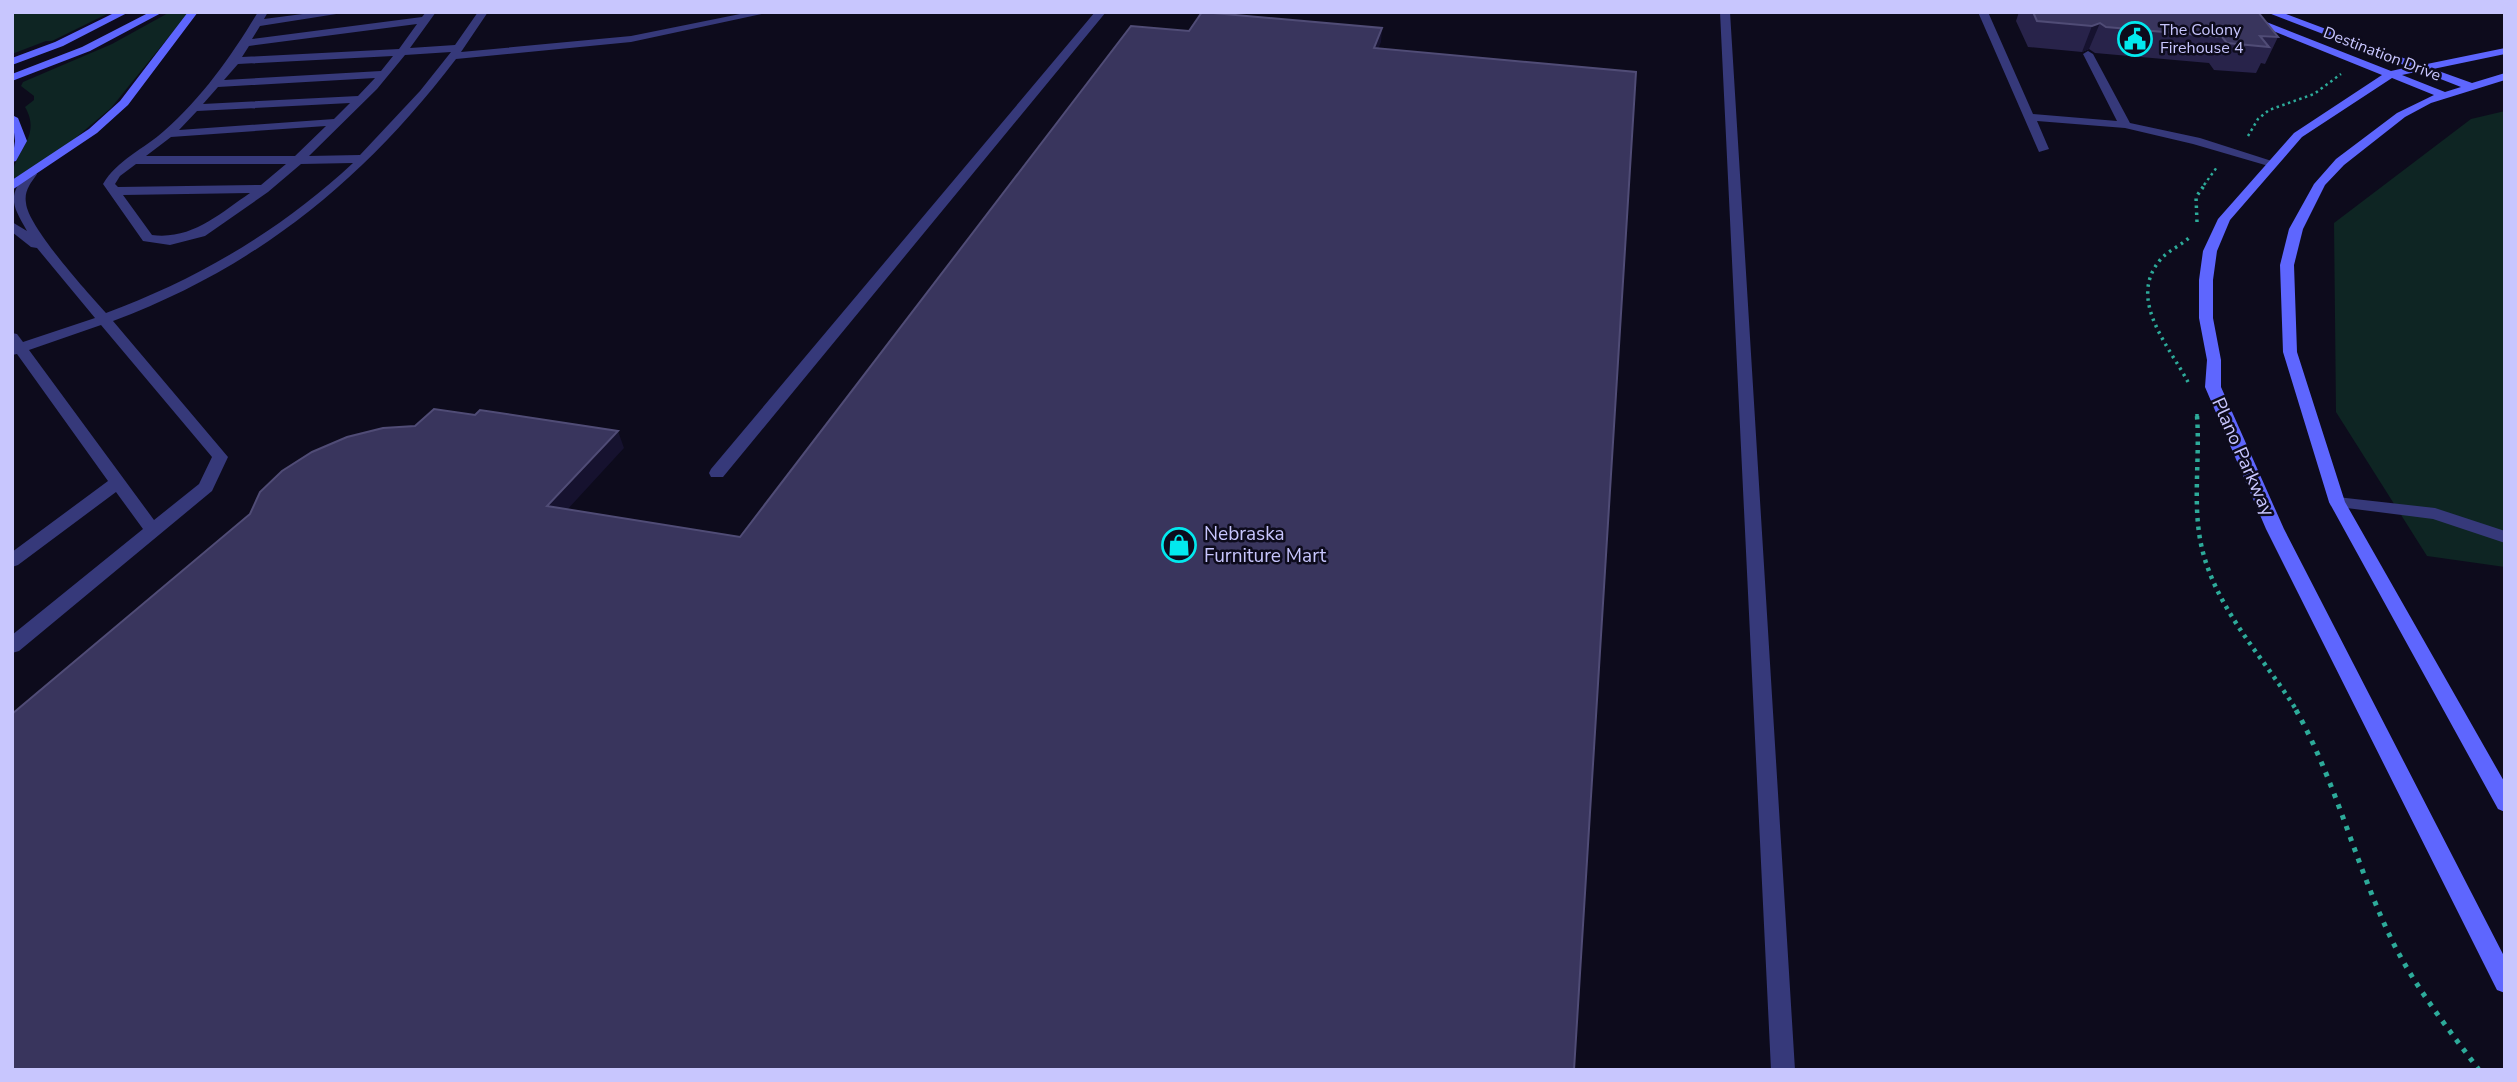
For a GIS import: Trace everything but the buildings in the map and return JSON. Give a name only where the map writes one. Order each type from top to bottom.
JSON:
[{"type":"main road","points":[[12,62],[68,40],[124,12]]},
{"type":"main road","points":[[12,78],[125,31],[158,12]]},
{"type":"main road","points":[[12,186],[93,131],[124,103],[193,12]]},
{"type":"main road","name":"Destination Drive","points":[[2231,12],[2444,95]]},
{"type":"main road","name":"Destination Drive","points":[[2271,12],[2469,86]]},
{"type":"main road","name":"Plano Parkway","points":[[2505,51],[2391,74],[2298,135],[2224,219],[2210,251],[2206,280],[2206,318],[2214,360],[2213,387],[2275,529],[2505,982]]},
{"type":"main road","points":[[2505,76],[2444,95],[2401,115],[2340,162],[2320,184],[2296,229],[2287,265],[2290,352],[2337,502],[2505,803]]},
{"type":"main road","points":[[12,158],[21,141],[13,126]]},
{"type":"lane","points":[[344,12],[260,18],[234,61],[194,108],[169,134],[132,160],[110,180],[109,184],[148,238],[170,241],[200,233],[264,189],[361,99],[402,52],[428,16]]},
{"type":"lane","points":[[155,532],[15,345],[103,319],[189,284],[228,263],[319,198],[363,159],[457,52],[483,12]]},
{"type":"lane","points":[[234,61],[402,52],[457,52],[631,39],[766,12]]},
{"type":"lane","points":[[717,474],[1101,12]]},
{"type":"lane","points":[[1725,12],[1783,1070]]},
{"type":"lane","points":[[1983,12],[2043,149]]},
{"type":"lane","points":[[244,43],[428,16]]},
{"type":"lane","points":[[2088,54],[2126,125]]},
{"type":"lane","points":[[216,84],[384,74]]},
{"type":"lane","points":[[194,108],[361,99]]},
{"type":"lane","points":[[2028,117],[2126,125],[2272,163]]},
{"type":"lane","points":[[169,134],[337,122]]},
{"type":"lane","points":[[132,160],[363,159]]},
{"type":"lane","points":[[12,646],[155,532],[206,487],[220,457],[45,250],[19,206],[20,189],[31,174]]},
{"type":"lane","points":[[114,191],[264,189]]},
{"type":"lane","points":[[12,226],[45,250]]},
{"type":"lane","points":[[12,561],[118,482]]},
{"type":"lane","points":[[2337,502],[2435,514],[2505,537]]},
{"type":"path","points":[[2191,391],[2171,350],[2153,323],[2146,301],[2149,278],[2171,248],[2186,241],[2196,230],[2196,197],[2232,151],[2252,133],[2254,122],[2265,112],[2286,102],[2317,93],[2340,74],[2374,67]]},
{"type":"path","points":[[2194,402],[2201,444],[2196,522],[2204,559],[2220,594],[2297,710],[2323,763],[2389,934],[2441,1019],[2479,1070]]},
{"type":"green space","points":[[12,12],[111,12],[52,41],[12,54]]},
{"type":"green space","points":[[170,12],[189,12],[111,108],[66,146],[12,180],[13,170],[31,127],[25,107],[34,100],[34,96],[21,86],[23,82],[112,44]]},
{"type":"green space","points":[[2505,111],[2505,567],[2427,556],[2336,412],[2334,223],[2471,119]]},
{"type":"place","name":"The Colony Firehouse 4","points":[[2135,39]]},
{"type":"place","name":"Nebraska Furniture Mart","points":[[1179,545]]}]
